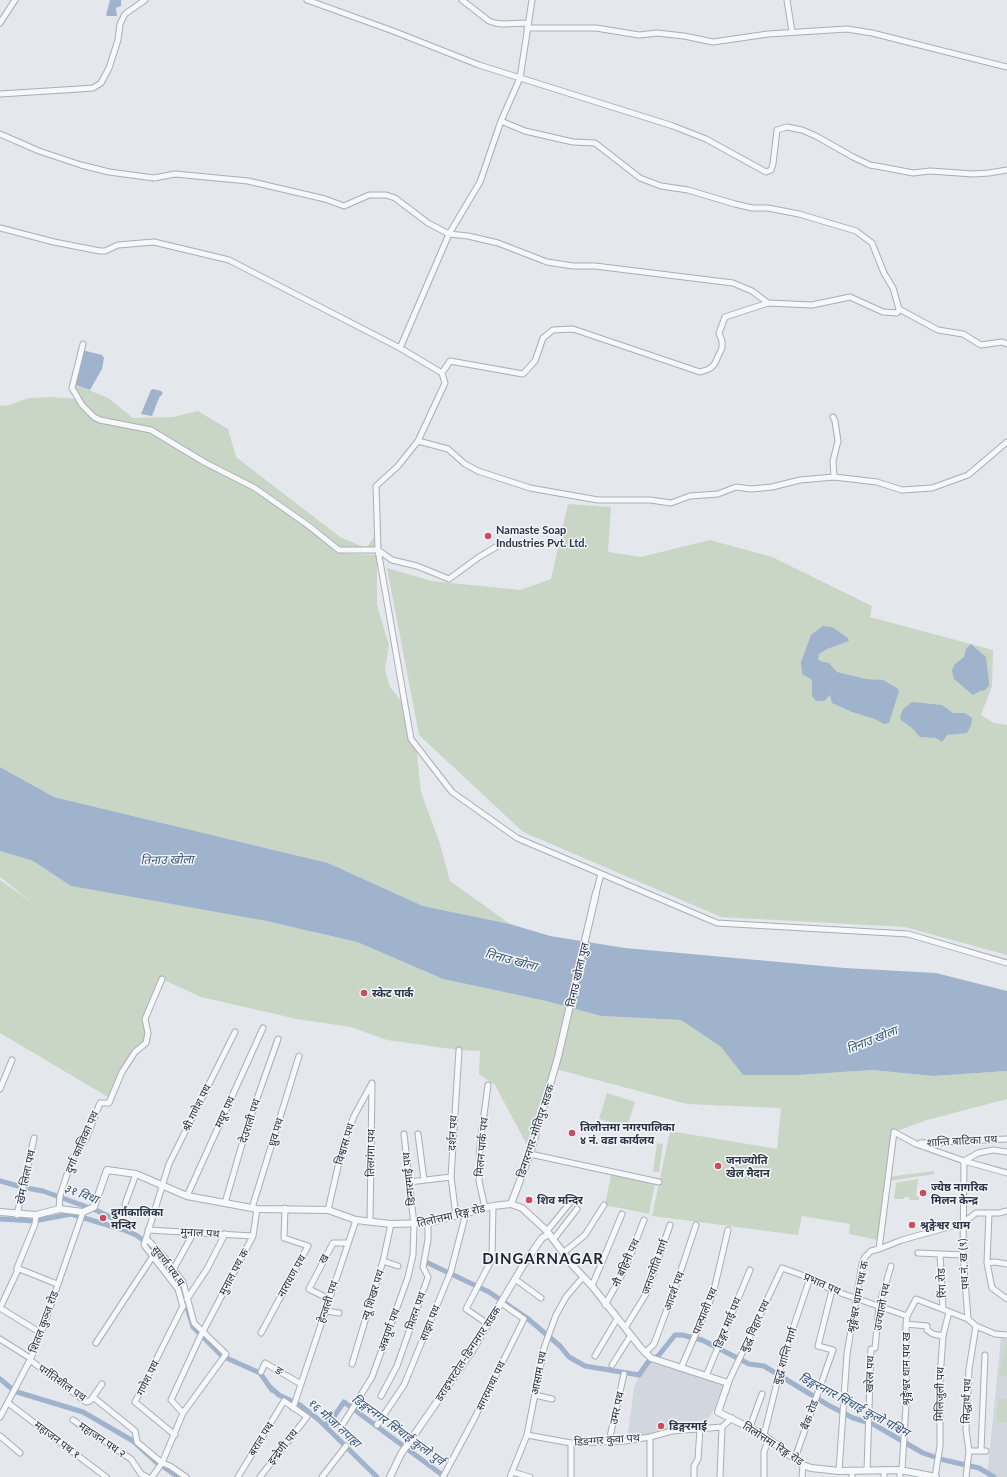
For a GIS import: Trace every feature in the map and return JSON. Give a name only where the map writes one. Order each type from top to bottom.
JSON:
[{"type":"street","points":[[0,23],[15,0]]},
{"type":"street","points":[[0,94],[79,90],[93,88],[101,83],[109,68],[118,40],[120,24],[125,14],[145,0]]},
{"type":"street","points":[[307,0],[393,31],[479,65],[674,126],[706,139],[766,172],[771,170],[773,164],[777,130],[787,127],[802,130],[816,136],[852,157],[870,165],[913,173],[930,170],[973,174],[1007,170]]},
{"type":"street","points":[[462,0],[489,21],[502,24],[596,28],[639,35],[657,33],[713,42],[741,37],[792,32],[847,30],[872,33],[1007,67]]},
{"type":"street","points":[[400,348],[405,333],[429,283],[449,234],[480,182],[501,121],[520,78],[532,0]]},
{"type":"street","points":[[787,0],[792,32]]},
{"type":"street","points":[[501,121],[525,132],[573,142],[595,143],[640,178],[661,186],[688,190],[752,208],[768,208],[799,214],[856,231],[872,243],[884,273],[894,288],[900,309],[938,330],[963,334],[981,345],[1002,342],[1007,344]]},
{"type":"street","points":[[0,134],[39,151],[81,166],[109,172],[154,178],[176,174],[248,181],[325,199],[344,206],[369,195],[386,195],[395,198],[428,223],[449,234],[468,236],[498,243],[547,262],[573,266],[595,266],[733,283],[752,291],[768,303]]},
{"type":"street","points":[[0,228],[54,242],[100,251],[130,244],[154,242],[228,260],[400,348],[442,373]]},
{"type":"street","points":[[900,309],[897,313],[883,312],[850,297],[812,305],[768,303],[725,318],[719,333],[722,340],[722,348],[714,365],[709,369],[700,372],[573,329],[553,330],[543,338],[535,361],[523,374],[450,361],[442,373],[444,383],[418,441],[398,466],[376,486],[378,550],[411,739],[452,792],[517,838],[717,923],[908,934],[1007,963]]},
{"type":"street","points":[[82,344],[72,388],[82,406],[94,417],[100,420],[130,424],[152,430],[204,462],[255,488],[309,526],[339,550],[378,550],[392,560],[417,566],[449,580],[479,557],[496,547]]},
{"type":"street","points":[[833,417],[838,441],[833,461],[834,477]]},
{"type":"street","points":[[418,441],[448,449],[465,464],[478,471],[530,488],[598,500],[650,500],[671,503],[690,496],[718,494],[736,488],[751,490],[772,487],[800,480],[834,477],[877,482],[902,490],[932,488],[968,475],[1007,442]]},
{"type":"street","points":[[596,893],[601,874]]},
{"type":"street","name":"तिनाउ खोला पुल","points":[[558,1057],[596,893]]},
{"type":"street","name":"दुर्गा कालिका पथ","points":[[59,1209],[60,1196],[72,1159],[86,1139],[100,1103],[109,1103],[122,1072],[135,1052],[146,1043],[148,1033],[145,1019],[162,979]]},
{"type":"street","name":"मयूर पथ","points":[[186,1196],[263,1028]]},
{"type":"street","name":"श्री गणेश पथ","points":[[154,1256],[144,1245],[169,1164],[235,1032]]},
{"type":"street","name":"देउराली पथ","points":[[225,1204],[247,1127],[278,1039]]},
{"type":"street","name":"दर्शन पथ","points":[[456,1216],[451,1177],[459,1050]]},
{"type":"street","name":"ध्रुव पथ","points":[[254,1209],[300,1056]]},
{"type":"street","name":"डिन्गरनगर-मोतिपुर सडक","points":[[511,1204],[530,1154],[558,1057]]},
{"type":"street","points":[[0,1088],[12,1060]]},
{"type":"street","name":"विश्वास पथ","points":[[328,1210],[343,1146],[354,1116],[372,1083]]},
{"type":"street","name":"तिलगंगा पथ","points":[[370,1222],[372,1083]]},
{"type":"street","name":"मिलन पार्क पथ","points":[[484,1208],[479,1181],[480,1145],[488,1085]]},
{"type":"street","name":"श्रृङ्गेश्वर धाम पथ क","points":[[839,1471],[847,1354],[856,1298],[865,1257],[871,1251],[879,1249],[894,1132],[916,1144]]},
{"type":"street","name":"डिन्गरमाई पथ","points":[[404,1134],[414,1225]]},
{"type":"street","points":[[418,1134],[424,1180]]},
{"type":"street","name":"खेम लिला पथ","points":[[17,1215],[34,1138]]},
{"type":"street","name":"शान्ति बाटिका पथ","points":[[916,1144],[1007,1139]]},
{"type":"street","points":[[916,1144],[964,1161],[1007,1173]]},
{"type":"street","points":[[964,1161],[978,1153],[993,1150],[1007,1152]]},
{"type":"street","points":[[530,1154],[659,1182]]},
{"type":"street","name":"पथ नं. ख (९)","points":[[964,1161],[963,1255],[968,1319]]},
{"type":"street","name":"तिलोत्तमा रिङ्ग रोड","points":[[83,1212],[94,1206],[107,1170],[136,1174],[186,1196],[225,1204],[254,1209],[285,1208],[328,1210],[356,1220],[392,1224],[414,1225],[428,1223],[484,1208],[511,1204]]},
{"type":"street","points":[[125,1204],[136,1174]]},
{"type":"street","points":[[409,1182],[451,1177]]},
{"type":"street","points":[[548,1232],[573,1199]]},
{"type":"street","points":[[511,1204],[522,1208],[548,1232],[563,1253],[592,1286],[605,1305],[645,1353],[653,1359],[728,1383]]},
{"type":"street","points":[[563,1253],[585,1235],[604,1205]]},
{"type":"street","points":[[488,1324],[466,1309],[492,1259],[494,1206]]},
{"type":"street","name":"नारायण पथ","points":[[261,1333],[308,1246],[284,1238],[285,1208]]},
{"type":"street","points":[[0,1212],[17,1215],[36,1215],[59,1209],[83,1212]]},
{"type":"street","name":"मुनाल पथ क","points":[[183,1413],[171,1400],[200,1337],[253,1236],[254,1209]]},
{"type":"street","points":[[553,1240],[577,1209]]},
{"type":"street","points":[[879,1249],[902,1240],[963,1223],[976,1213],[1007,1211]]},
{"type":"street","name":"शितल कुञ्ज रोड","points":[[0,1417],[30,1359],[41,1333],[83,1212]]},
{"type":"street","name":"साझा पथ","points":[[377,1424],[404,1385],[450,1272],[466,1213]]},
{"type":"street","points":[[989,1213],[986,1263],[992,1288],[1007,1299]]},
{"type":"street","points":[[592,1286],[622,1214]]},
{"type":"street","points":[[36,1215],[35,1224],[17,1268],[17,1272],[0,1308],[41,1333]]},
{"type":"street","name":"हेन्जली पथ","points":[[295,1403],[356,1220]]},
{"type":"street","name":"नौ बहिनी पथ","points":[[605,1305],[625,1268],[644,1220]]},
{"type":"street","name":"मिलन पथ","points":[[381,1396],[397,1366],[428,1277],[423,1267],[428,1240],[428,1223]]},
{"type":"street","name":"न्यू शिखर पथ","points":[[352,1364],[383,1261],[392,1224]]},
{"type":"street","name":"जनज्योति मार्ग","points":[[625,1328],[646,1294],[670,1224]]},
{"type":"street","name":"अन्नपूर्ण पथ","points":[[341,1427],[372,1377],[408,1277],[413,1255],[414,1225]]},
{"type":"street","name":"आदर्श पथ","points":[[645,1353],[654,1344],[696,1225]]},
{"type":"street","name":"मुनाल पथ","points":[[148,1230],[253,1236]]},
{"type":"street","name":"पाल्पाली पथ","points":[[681,1368],[713,1294],[728,1230]]},
{"type":"street","points":[[173,1270],[194,1232]]},
{"type":"street","name":"डराइभरटोल-डिन्गनगर सडक","points":[[390,1477],[401,1454],[488,1324],[542,1238],[548,1232]]},
{"type":"street","points":[[183,1307],[207,1269],[225,1234]]},
{"type":"street","name":"सुवर्ण पथ घ","points":[[146,1238],[183,1282],[194,1323],[224,1357],[183,1413]]},
{"type":"street","name":"ख","points":[[329,1299],[309,1289],[333,1243],[348,1243]]},
{"type":"street","name":"रिंग रोड","points":[[918,1254],[963,1255]]},
{"type":"street","name":"रिंग रोड","points":[[940,1254],[943,1309],[968,1319]]},
{"type":"street","points":[[96,1343],[154,1256],[178,1290],[183,1307]]},
{"type":"street","points":[[383,1261],[398,1266]]},
{"type":"street","points":[[986,1263],[996,1262],[1007,1264]]},
{"type":"street","name":"उज्यालो पथ","points":[[873,1349],[880,1306],[891,1266]]},
{"type":"street","points":[[17,1268],[57,1284]]},
{"type":"street","name":"प्रभात पथ","points":[[782,1268],[810,1278],[832,1290],[907,1316]]},
{"type":"street","name":"बुद्ध विहार पथ","points":[[728,1383],[782,1268]]},
{"type":"street","name":"डिङ्गर माई पथ","points":[[706,1376],[750,1270]]},
{"type":"street","name":"आसाम पथ","points":[[511,1474],[527,1435],[548,1336],[556,1315],[566,1297],[583,1277]]},
{"type":"street","name":"बुद्ध शान्ति मार्ग","points":[[764,1477],[764,1452],[766,1438],[779,1375],[810,1278]]},
{"type":"street","points":[[516,1279],[541,1298]]},
{"type":"street","name":"बैंक रोड","points":[[795,1458],[833,1350],[818,1346],[832,1290]]},
{"type":"street","points":[[907,1316],[916,1299],[943,1309]]},
{"type":"street","name":"सगरमाथा पथ","points":[[443,1476],[473,1421],[524,1319],[502,1301]]},
{"type":"street","name":"गणेश पथ","points":[[175,1434],[135,1402],[183,1307]]},
{"type":"street","points":[[326,1310],[339,1313]]},
{"type":"street","name":"मिलिजुली पथ","points":[[936,1477],[940,1446],[940,1378],[943,1336],[949,1312]]},
{"type":"street","name":"श्रृङ्गेश्वर धाम पथ ख","points":[[900,1477],[906,1405],[907,1316]]},
{"type":"street","points":[[595,1356],[617,1319]]},
{"type":"street","points":[[968,1319],[976,1326],[995,1334],[1007,1335]]},
{"type":"street","points":[[906,1324],[927,1326],[927,1330],[933,1334],[943,1336]]},
{"type":"street","name":"सिद्धार्थ पथ","points":[[966,1476],[969,1453],[966,1430],[968,1369],[976,1326]]},
{"type":"street","points":[[612,1365],[631,1335]]},
{"type":"street","points":[[0,1339],[30,1359]]},
{"type":"street","name":"खरेल पथ","points":[[867,1470],[868,1423],[873,1349]]},
{"type":"street","name":"सिद्धार्थ पथ","points":[[969,1453],[983,1451],[985,1355]]},
{"type":"street","name":"पर्गतिशील पथ","points":[[30,1359],[86,1402],[90,1401],[93,1397],[135,1431],[137,1442],[162,1463],[186,1477]]},
{"type":"street","name":"ङ","points":[[260,1372],[265,1363],[301,1384]]},
{"type":"street","name":"उमर पथ","points":[[609,1441],[624,1374]]},
{"type":"street","name":"तिलोत्तमा रिङ्ग रोड","points":[[728,1383],[718,1412],[750,1427],[795,1458],[802,1465],[852,1474],[867,1470],[901,1470],[936,1477]]},
{"type":"street","points":[[93,1397],[102,1384]]},
{"type":"street","points":[[750,1427],[762,1394]]},
{"type":"street","points":[[535,1395],[552,1399]]},
{"type":"street","name":"बराल पथ","points":[[238,1477],[284,1401],[295,1403]]},
{"type":"street","name":"महाजन पथ १","points":[[8,1403],[106,1477]]},
{"type":"street","name":"इन्द्रेणी पथ","points":[[260,1477],[307,1417],[295,1403]]},
{"type":"street","points":[[152,1477],[162,1463],[183,1413]]},
{"type":"street","points":[[720,1477],[722,1427],[732,1418]]},
{"type":"street","name":"महाजन पथ २","points":[[73,1420],[131,1459],[141,1474],[146,1477]]},
{"type":"street","name":"डिङग्गर कुवा पथ","points":[[527,1435],[571,1443],[650,1437],[672,1431],[722,1427]]},
{"type":"street","points":[[694,1477],[694,1466],[698,1459],[700,1429]]},
{"type":"street","points":[[0,1436],[20,1453]]},
{"type":"street","points":[[650,1437],[650,1477]]},
{"type":"street","points":[[571,1443],[571,1477]]},
{"type":"street","points":[[322,1477],[346,1446]]},
{"type":"street","points":[[802,1465],[802,1477]]},
{"type":"street","points":[[884,1470],[884,1477]]},
{"type":"street","points":[[511,1474],[530,1477]]},
{"type":"shaded area","points":[[1001,1338],[1007,1339],[1007,1477],[987,1477]]},
{"type":"shaded area","points":[[648,1362],[706,1376],[719,1380],[724,1385],[714,1410],[702,1428],[627,1440],[634,1388],[639,1375]]},
{"type":"green space","points":[[74,384],[108,398],[133,418],[173,417],[198,411],[228,429],[236,457],[340,537],[366,548],[374,537],[374,548],[349,549],[339,546],[313,524],[258,486],[169,440],[156,430],[129,423],[99,419],[83,405]]},
{"type":"green space","points":[[52,397],[77,399],[80,406],[91,415],[151,432],[157,437],[240,483],[293,516],[315,532],[336,553],[377,555],[377,605],[389,645],[385,670],[390,687],[402,702],[417,754],[421,792],[440,844],[450,881],[510,924],[423,906],[328,863],[54,797],[0,767],[0,405],[6,406],[29,398]]},
{"type":"green space","points":[[568,504],[611,507],[608,552],[641,557],[710,540],[772,557],[872,606],[870,617],[993,650],[992,686],[981,715],[994,723],[1007,725],[1007,955],[905,927],[721,917],[523,832],[419,735],[387,568],[432,581],[520,590],[551,579]]},
{"type":"green space","points":[[0,851],[33,861],[71,886],[266,921],[357,942],[443,979],[546,1001],[601,1016],[681,1020],[721,1047],[743,1075],[799,1075],[872,1070],[933,1076],[1007,1071],[1007,1099],[927,1120],[894,1132],[888,1177],[934,1171],[934,1174],[888,1181],[877,1240],[849,1234],[850,1224],[802,1216],[798,1235],[652,1216],[670,1131],[777,1149],[781,1108],[687,1104],[552,1068],[527,1145],[495,1085],[479,1074],[480,1051],[459,1050],[387,1040],[351,1027],[297,1019],[201,997],[162,979],[145,1019],[144,1041],[121,1069],[108,1097],[0,1033],[0,880],[34,904],[0,877]]},
{"type":"green space","points":[[607,1093],[635,1102],[627,1127],[599,1119]]},
{"type":"green space","points":[[657,1143],[663,1144],[659,1172],[653,1172]]},
{"type":"green space","points":[[611,1175],[655,1183],[649,1214],[605,1205]]},
{"type":"green space","points":[[918,1179],[916,1196],[918,1196],[919,1200],[910,1200],[909,1197],[894,1199],[896,1183]]},
{"type":"green space","points":[[1007,1339],[1007,1377],[999,1376]]},
{"type":"green space","points":[[998,1398],[1007,1399],[1007,1422],[996,1422]]},
{"type":"water","points":[[110,0],[121,0],[121,6],[116,8],[117,16],[106,15]]},
{"type":"water","points":[[86,351],[102,355],[104,358],[102,369],[90,390],[74,384],[82,352]]},
{"type":"water","points":[[153,389],[163,393],[159,398],[152,416],[141,414],[151,390]]},
{"type":"water","points":[[823,626],[832,627],[848,638],[849,641],[827,649],[819,654],[818,659],[820,661],[829,663],[837,672],[866,679],[883,680],[897,688],[899,691],[889,723],[884,724],[875,719],[852,712],[832,703],[830,695],[824,701],[816,701],[812,696],[812,680],[802,674],[801,662],[811,635]]},
{"type":"water","points":[[971,644],[986,657],[989,682],[989,686],[985,690],[973,695],[954,679],[952,671],[954,665],[964,657],[966,649]]},
{"type":"water","points":[[912,702],[942,705],[953,713],[965,713],[972,718],[971,725],[967,733],[947,735],[942,742],[936,738],[920,737],[912,728],[901,720],[900,717],[903,709]]},
{"type":"water","name":"तिनाउ खोला","points":[[0,767],[54,797],[328,863],[423,906],[510,924],[550,936],[625,948],[845,968],[936,973],[1007,991],[1007,1071],[933,1076],[872,1070],[799,1075],[743,1075],[721,1047],[681,1020],[601,1016],[546,1001],[443,979],[357,942],[266,921],[71,886],[33,861],[0,851]]},
{"type":"waterway","name":"३१ विधा","points":[[0,1181],[18,1186]]},
{"type":"waterway","name":"३१ विधा","points":[[26,1188],[43,1191],[98,1211],[112,1218],[123,1229]]},
{"type":"waterway","name":"१६ मौजा तपाहा","points":[[0,1219],[34,1221],[71,1214],[136,1235],[154,1248],[181,1288],[193,1327],[222,1356],[260,1373],[272,1390]]},
{"type":"waterway","name":"डिङ्गरनगर सिंचाई कुलो पश्चिम","points":[[426,1262],[489,1292],[527,1318],[560,1346],[569,1357],[585,1366],[639,1375],[648,1362],[659,1355],[675,1335],[682,1335],[702,1340],[749,1364],[764,1366],[828,1405],[853,1418],[873,1424],[923,1453],[944,1460],[979,1468],[994,1477]]},
{"type":"waterway","points":[[0,1379],[11,1388]]},
{"type":"waterway","name":"१६ मौजा तपाहा","points":[[271,1388],[279,1395],[300,1405],[319,1420],[377,1477]]},
{"type":"waterway","points":[[17,1392],[83,1412],[133,1441],[157,1463]]},
{"type":"waterway","name":"डिङ्गरनगर सिंचाई कुलो पुर्व","points":[[325,1425],[333,1418],[344,1402],[445,1477]]},
{"type":"waterway","points":[[164,1467],[178,1477]]},
{"type":"place","name":"Namaste Soap Industries Pvt. Ltd.","points":[[488,536]]},
{"type":"place","name":"स्केट पार्क","points":[[364,993]]},
{"type":"place","name":"तिलोत्तमा नगरपालिका ४ नं. वडा कार्यलय","points":[[572,1133]]},
{"type":"place","name":"जनज्योति खेल मैदान","points":[[718,1166]]},
{"type":"place","name":"ज्येष्ठ नागरिक मिलन केन्द्र","points":[[923,1193]]},
{"type":"place","name":"शिव मन्दिर","points":[[529,1200]]},
{"type":"place","name":"दुर्गाकालिका मन्दिर","points":[[103,1218]]},
{"type":"place","name":"श्रृङ्गेश्वर धाम","points":[[912,1225]]},
{"type":"place","name":"डिङ्गरमाई","points":[[661,1426]]},
{"type":"district","name":"DINGARNAGAR","points":[[543,1259]]}]
